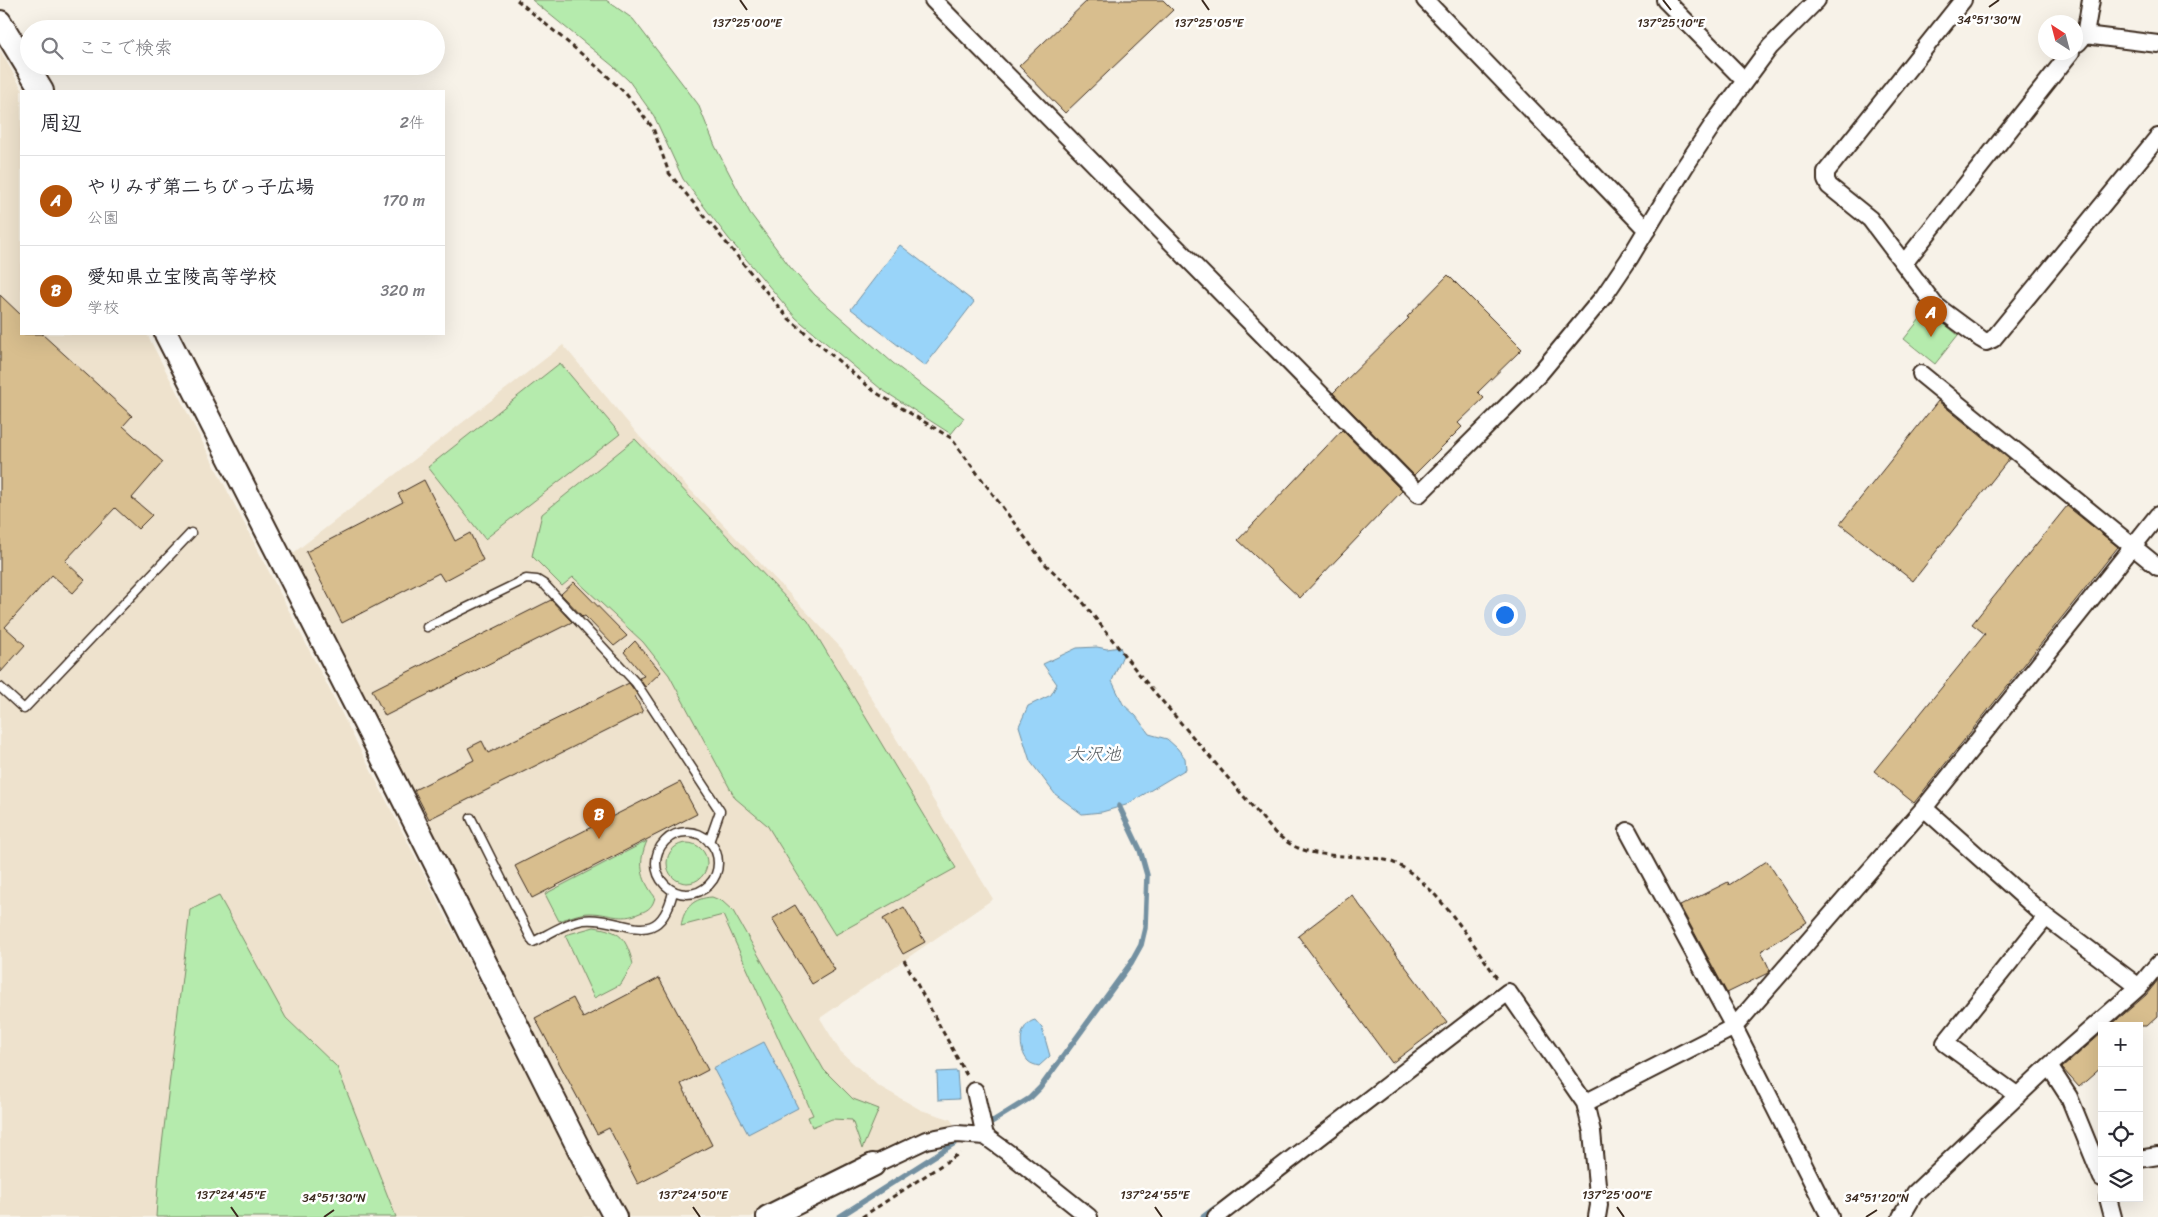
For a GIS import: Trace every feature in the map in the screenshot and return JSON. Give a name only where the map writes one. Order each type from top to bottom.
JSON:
[{"type":"street","points":[[933,0],[1419,494],[1540,373],[1604,296],[1684,168],[1745,81],[1770,47],[1816,0]]},
{"type":"street","points":[[1425,0],[1647,230]]},
{"type":"street","points":[[1665,0],[1745,81]]},
{"type":"street","points":[[1963,0],[1826,172],[1826,180],[1829,186],[1870,219],[1936,304],[1981,339],[1986,342],[1993,339],[2158,137]]},
{"type":"street","points":[[2083,30],[2091,0]]},
{"type":"street","points":[[0,22],[20,55]]},
{"type":"street","points":[[2083,41],[2158,44]]},
{"type":"street","points":[[1904,262],[2065,60]]},
{"type":"street","points":[[32,75],[41,90]]},
{"type":"street","points":[[167,335],[388,767],[588,1169],[615,1217]]},
{"type":"street","points":[[1921,374],[2158,567]]},
{"type":"street","points":[[1585,1104],[1734,1027],[1924,808],[2158,515]]},
{"type":"street","points":[[1924,808],[2046,917],[2139,987]]},
{"type":"street","points":[[1628,831],[1734,1027],[1830,1217]]},
{"type":"street","points":[[2018,1096],[1945,1043],[2046,917]]},
{"type":"street","points":[[1900,1217],[1915,1193],[2050,1066],[2139,987],[2158,964]]},
{"type":"street","points":[[1216,1217],[1508,992],[1585,1104],[1592,1132],[1599,1206],[1597,1217]]},
{"type":"street","points":[[2050,1066],[2069,1097],[2098,1162]]},
{"type":"street","points":[[975,1091],[985,1136]]},
{"type":"street","points":[[768,1217],[926,1140],[957,1134],[985,1136],[1089,1217]]},
{"type":"street","points":[[2143,1158],[2158,1156]]},
{"type":"street","points":[[2109,1202],[2113,1217]]},
{"type":"lane","points":[[0,687],[24,709],[191,533]]},
{"type":"lane","points":[[427,627],[526,578],[537,580],[545,586],[636,683],[720,811],[709,842]]},
{"type":"lane","points":[[471,818],[533,942],[563,926],[582,920],[598,920],[631,928],[643,928],[655,924],[670,907],[673,892]]},
{"type":"lane","points":[[691,832],[702,836],[709,842],[718,859],[714,878],[709,885],[694,894],[673,892],[665,886],[656,871],[657,854],[661,846],[666,840],[681,833],[691,832]]},
{"type":"path","points":[[517,0],[596,66],[626,94],[653,128],[669,173],[787,317],[875,392],[951,438],[1044,563],[1074,592],[1139,674],[1275,833],[1297,848],[1321,854],[1355,856],[1388,861],[1409,872],[1450,911],[1508,992]]},
{"type":"path","points":[[904,960],[975,1091]]},
{"type":"path","points":[[862,1217],[985,1136]]},
{"type":"shaded area","points":[[0,50],[22,90],[20,90],[20,335],[148,335],[600,1217],[0,1217]]},
{"type":"shaded area","points":[[563,345],[640,437],[842,649],[993,899],[820,1018],[840,1051],[877,1085],[921,1110],[950,1119],[956,1127],[751,1217],[625,1217],[288,557]]},
{"type":"green space","points":[[532,0],[606,0],[633,19],[698,104],[715,146],[750,213],[790,267],[815,295],[893,363],[964,418],[951,434],[881,389],[796,318],[729,239],[683,179],[654,116],[629,81]]},
{"type":"green space","points":[[1927,310],[1958,335],[1935,364],[1904,339]]},
{"type":"green space","points":[[560,363],[620,434],[485,539],[428,467]]},
{"type":"green space","points":[[635,439],[808,621],[956,868],[835,935],[767,825],[735,798],[669,675],[643,642],[573,577],[562,586],[532,556],[542,514]]},
{"type":"green space","points":[[647,841],[642,856],[642,870],[646,883],[655,897],[648,909],[627,917],[586,913],[559,921],[545,894]]},
{"type":"green space","points":[[687,843],[701,849],[707,863],[701,877],[687,883],[673,877],[667,863],[673,849]]},
{"type":"green space","points":[[219,896],[286,1018],[337,1067],[396,1217],[156,1217],[159,1170],[190,910]]},
{"type":"green space","points":[[712,897],[722,901],[733,911],[824,1070],[853,1099],[879,1109],[862,1149],[852,1120],[832,1119],[812,1127],[808,1117],[813,1115],[723,915],[681,926],[682,919],[691,905],[700,899]]},
{"type":"green space","points":[[594,927],[610,931],[621,937],[628,948],[633,964],[621,984],[594,998],[565,935]]},
{"type":"water","points":[[900,245],[974,302],[925,366],[851,309]]},
{"type":"water","name":"大沢池","points":[[1097,647],[1107,649],[1120,647],[1123,655],[1112,681],[1123,704],[1136,716],[1149,734],[1167,739],[1177,748],[1185,758],[1186,769],[1126,805],[1102,812],[1082,814],[1055,794],[1030,761],[1019,726],[1028,706],[1051,695],[1057,684],[1043,664],[1077,648]]},
{"type":"water","points":[[1035,1020],[1042,1028],[1050,1056],[1039,1066],[1028,1061],[1022,1051],[1021,1044],[1025,1027],[1029,1022]]},
{"type":"water","points":[[764,1042],[798,1108],[748,1134],[713,1068]]},
{"type":"water","points":[[957,1071],[959,1099],[938,1100],[937,1072]]},
{"type":"building","points":[[1088,0],[1163,0],[1173,10],[1065,113],[1019,66]]},
{"type":"building","points":[[1448,275],[1522,349],[1478,392],[1484,398],[1458,423],[1462,427],[1414,475],[1333,393],[1409,318],[1407,317]]},
{"type":"building","points":[[0,295],[20,314],[20,335],[43,335],[132,416],[123,426],[163,462],[132,498],[152,515],[138,529],[115,508],[65,561],[85,580],[73,593],[52,575],[5,627],[25,645],[0,673]]},
{"type":"building","points":[[1938,401],[2009,459],[1913,581],[1840,524]]},
{"type":"building","points":[[1342,430],[1402,491],[1300,598],[1238,540]]},
{"type":"building","points":[[424,480],[455,541],[470,533],[483,560],[444,581],[439,573],[342,623],[306,552],[403,502],[398,494]]},
{"type":"building","points":[[2067,506],[2118,547],[1914,803],[1874,771],[1985,634],[1972,624]]},
{"type":"building","points":[[574,582],[627,636],[614,646],[585,616],[583,617],[561,594]]},
{"type":"building","points":[[551,600],[572,622],[385,716],[372,690]]},
{"type":"building","points":[[635,641],[661,672],[645,687],[639,678],[644,676],[624,652]]},
{"type":"building","points":[[629,683],[637,694],[635,696],[643,712],[429,819],[414,790],[474,760],[468,748],[482,741],[488,753]]},
{"type":"building","points":[[680,782],[697,814],[532,898],[515,866]]},
{"type":"building","points":[[1767,861],[1807,922],[1761,951],[1770,970],[1768,973],[1727,993],[1680,906],[1728,882],[1729,885]]},
{"type":"building","points":[[1352,895],[1447,1022],[1392,1063],[1298,936]]},
{"type":"building","points":[[795,905],[835,970],[812,984],[772,919]]},
{"type":"building","points":[[904,907],[925,942],[903,954],[883,919]]},
{"type":"building","points":[[659,978],[708,1070],[681,1084],[712,1145],[638,1184],[609,1128],[597,1134],[535,1018],[573,998],[583,1018]]},
{"type":"building","points":[[2158,980],[2158,1016],[2147,1026],[2143,1026],[2143,1022],[2115,1022],[2146,995]]},
{"type":"building","points":[[2098,1036],[2098,1070],[2079,1087],[2062,1068]]},
{"type":"waterway","points":[[985,1126],[1030,1098],[1040,1088],[1131,963],[1141,945],[1145,928],[1147,875],[1140,850],[1119,806]]},
{"type":"waterway","points":[[839,1217],[961,1139]]},
{"type":"waterway","points":[[1203,1217],[1215,1208]]},
{"type":"place","name":"やりみず第二ちびっ子広場","points":[[1931,337]]},
{"type":"place","name":"愛知県立宝陵高等学校","points":[[599,839]]}]
